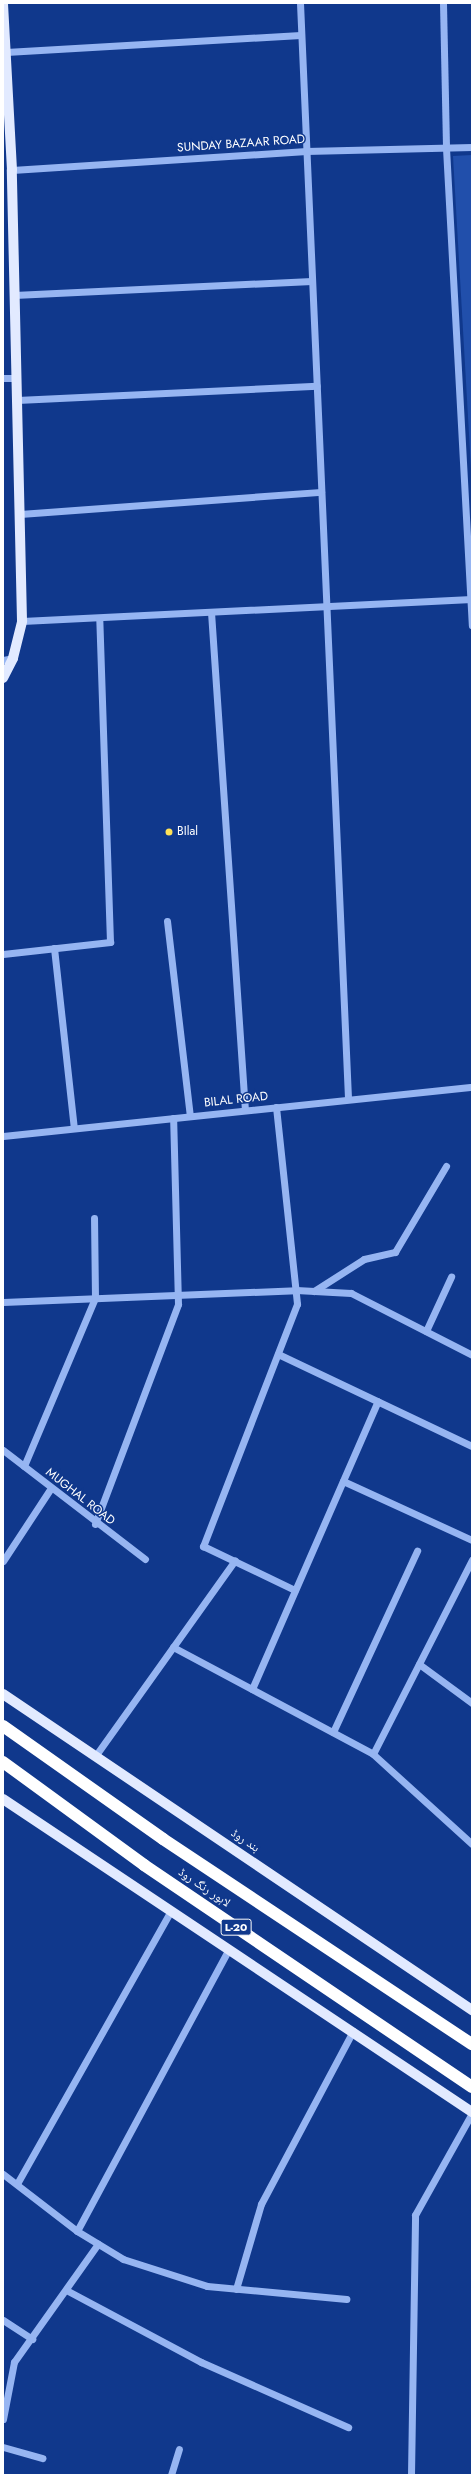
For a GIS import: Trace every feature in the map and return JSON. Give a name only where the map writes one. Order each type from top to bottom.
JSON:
[{"type":"highway","name":"لاہور رنگ روڈ","points":[[3,1726],[163,1839],[472,2044]]},
{"type":"highway","name":"لاہور رنگ روڈ","points":[[3,1762],[144,1865],[472,2087]]},
{"type":"main road","points":[[3,3],[12,170],[22,621],[8,659],[3,678]]},
{"type":"main road","name":"بند روڈ","points":[[3,1694],[96,1755],[472,2010]]},
{"type":"main road","points":[[3,1799],[353,2031],[472,2112]]},
{"type":"street","points":[[300,3],[348,1099]]},
{"type":"street","points":[[443,3],[446,148],[470,525],[472,625]]},
{"type":"street","points":[[5,46],[301,35]]},
{"type":"street","name":"SUNDAY BAZAAR ROAD","points":[[12,170],[306,151],[472,147]]},
{"type":"street","points":[[14,295],[312,281]]},
{"type":"street","points":[[3,378],[16,378]]},
{"type":"street","points":[[17,400],[317,386]]},
{"type":"street","points":[[20,514],[321,492]]},
{"type":"street","points":[[22,621],[471,599]]},
{"type":"street","points":[[211,612],[246,1110]]},
{"type":"street","points":[[3,954],[110,942],[100,618]]},
{"type":"street","points":[[167,920],[190,1116]]},
{"type":"street","points":[[54,948],[74,1128]]},
{"type":"street","name":"BILAL ROAD","points":[[3,1136],[472,1087]]},
{"type":"street","points":[[276,1107],[297,1304],[203,1546],[295,1590]]},
{"type":"street","points":[[95,1524],[178,1304],[173,1118]]},
{"type":"street","points":[[313,1291],[364,1259],[395,1252],[446,1166]]},
{"type":"street","points":[[24,1466],[95,1298],[94,1218]]},
{"type":"street","points":[[426,1331],[451,1277]]},
{"type":"street","points":[[3,1302],[296,1290],[351,1293],[472,1355]]},
{"type":"street","points":[[278,1354],[472,1446]]},
{"type":"street","points":[[252,1689],[378,1401]]},
{"type":"street","name":"MUGHAL ROAD","points":[[3,1450],[95,1524],[145,1560]]},
{"type":"street","points":[[343,1481],[472,1540]]},
{"type":"street","points":[[3,1561],[51,1488]]},
{"type":"street","points":[[332,1732],[417,1551]]},
{"type":"street","points":[[96,1755],[235,1560]]},
{"type":"street","points":[[373,1754],[472,1560]]},
{"type":"street","points":[[173,1647],[373,1754],[472,1844]]},
{"type":"street","points":[[418,1664],[472,1702]]},
{"type":"street","points":[[18,2182],[171,1910]]},
{"type":"street","points":[[77,2231],[229,1949]]},
{"type":"street","points":[[236,2289],[261,2204],[353,2031]]},
{"type":"street","points":[[412,2475],[415,2215],[472,2112]]},
{"type":"street","points":[[3,2174],[18,2182],[77,2231],[123,2259],[207,2286],[346,2299]]},
{"type":"street","points":[[3,2419],[14,2362],[68,2291],[98,2244]]},
{"type":"street","points":[[68,2291],[201,2362],[348,2427]]},
{"type":"street","points":[[3,2320],[32,2339]]},
{"type":"street","points":[[3,2446],[42,2458]]},
{"type":"street","points":[[171,2475],[179,2450]]},
{"type":"shaded area","points":[[472,155],[472,486],[453,156]]},
{"type":"place","name":"BIlal","points":[[169,832]]}]
